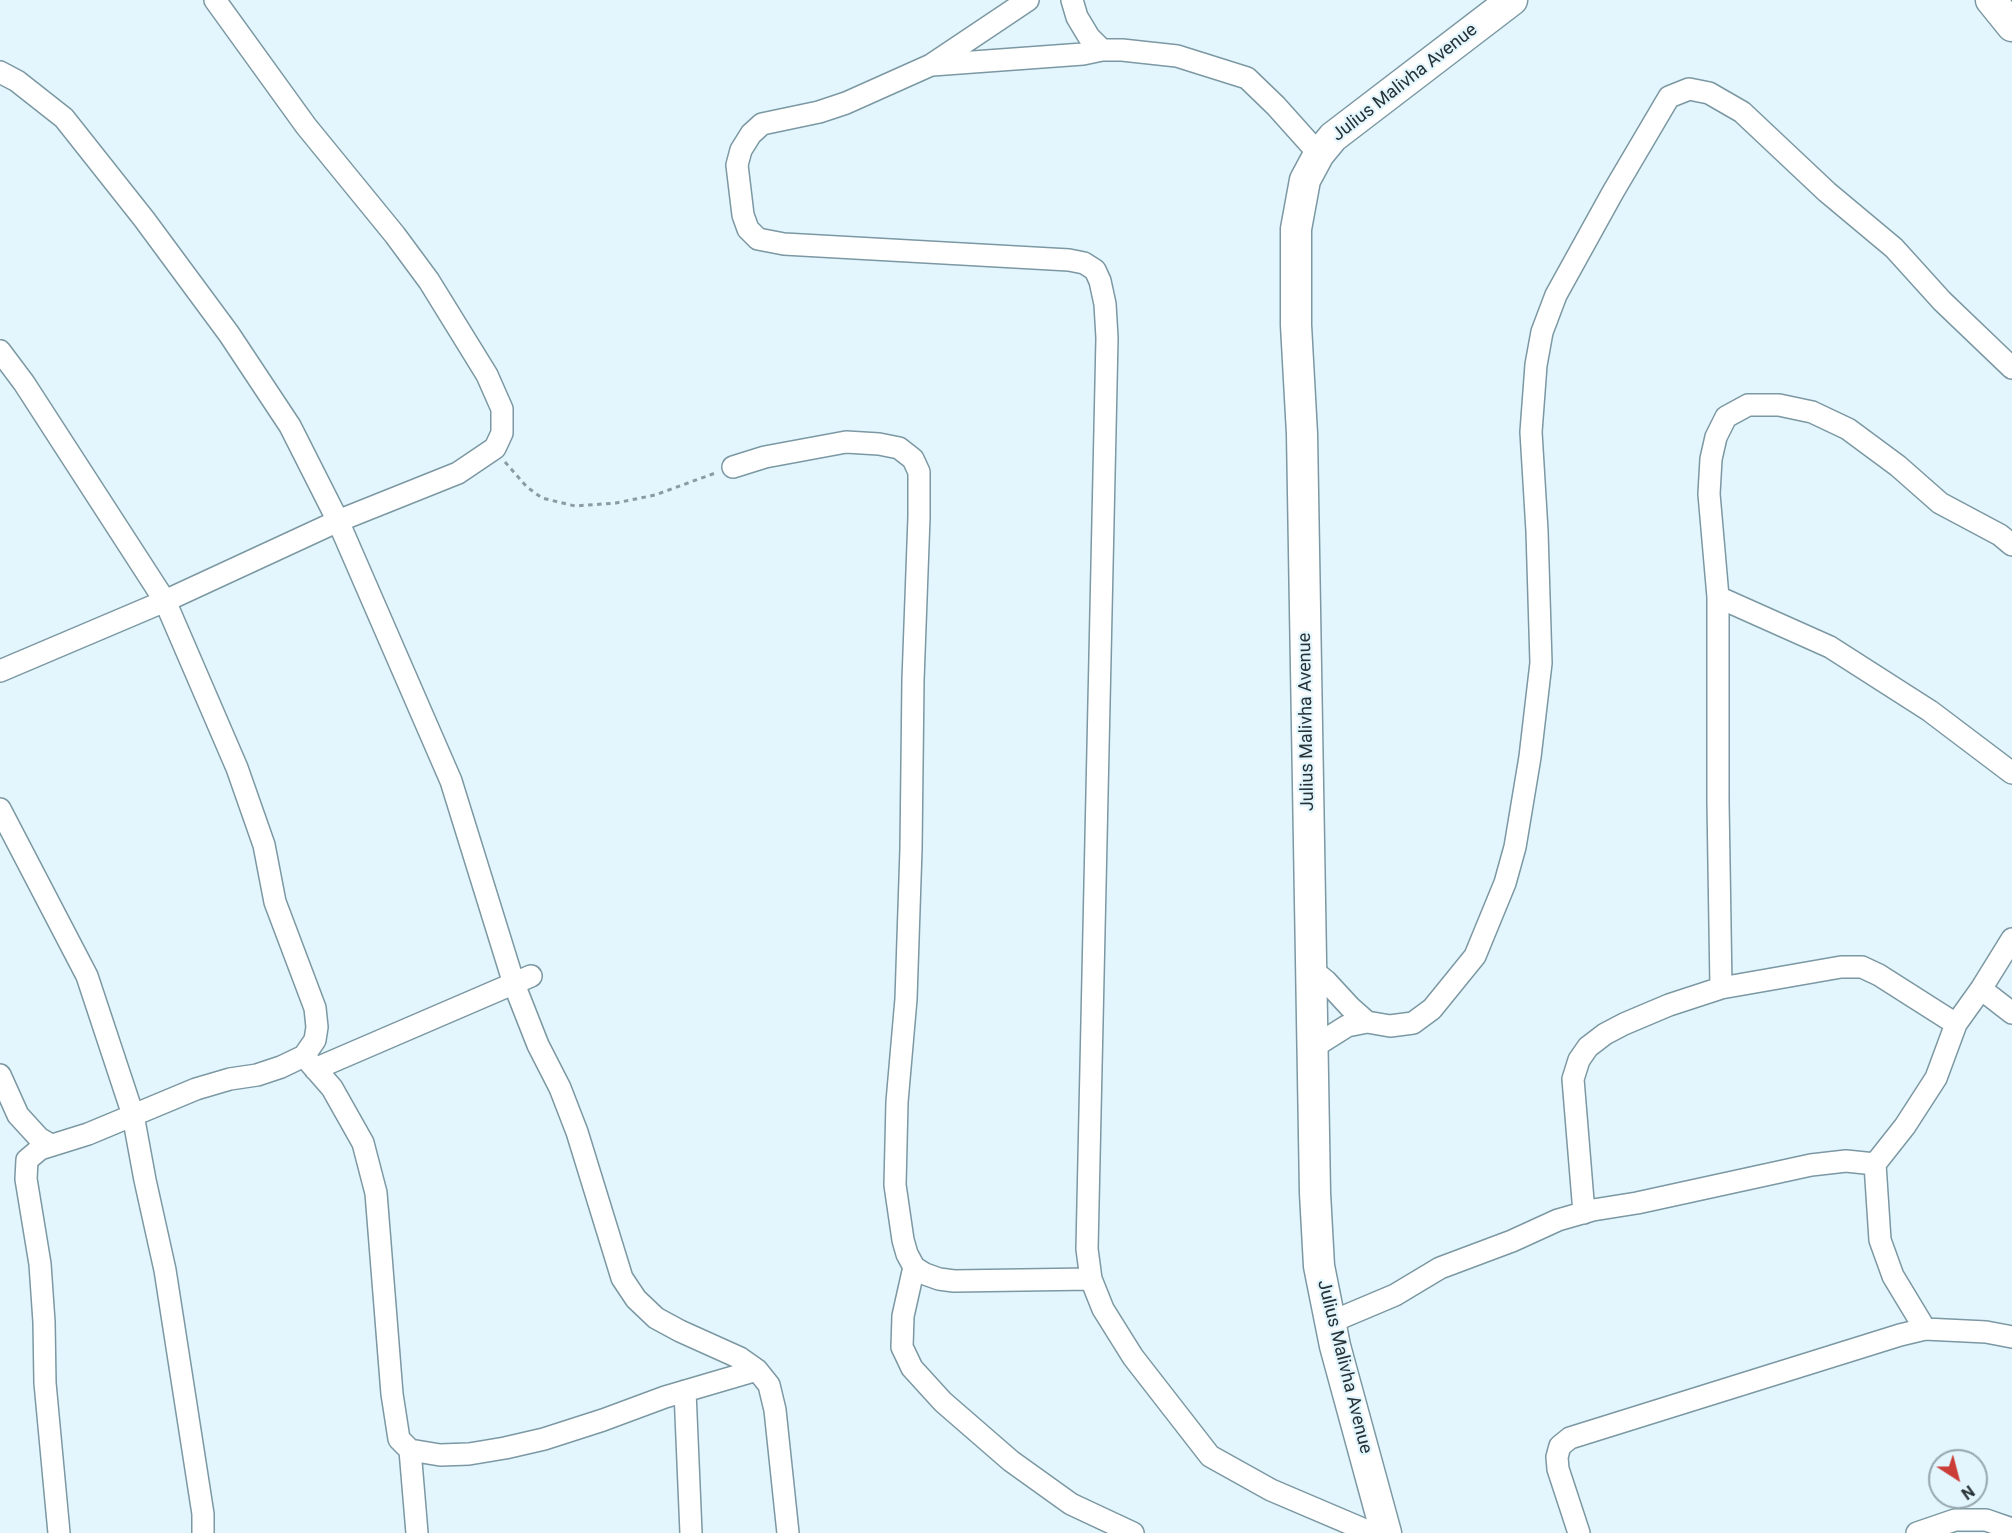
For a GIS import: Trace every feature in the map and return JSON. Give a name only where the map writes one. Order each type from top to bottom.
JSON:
[{"type":"street","points":[[0,671],[165,600],[338,521],[458,473],[495,448],[502,433],[502,409],[487,375],[429,281],[395,234],[306,126],[214,0]]},
{"type":"street","points":[[1028,0],[931,65],[837,106],[762,124],[751,134],[741,150],[737,165],[746,222],[748,229],[758,239],[784,244],[1068,260],[1084,263],[1095,270],[1105,304],[1107,419],[1087,1249],[1092,1279],[1103,1309],[1133,1357],[1210,1456],[1271,1490],[1372,1533]]},
{"type":"street","points":[[1072,0],[1077,17],[1089,37],[1102,50]]},
{"type":"street","name":"Julius Malivha Avenue","points":[[1386,1533],[1335,1346],[1319,1266],[1315,1193],[1296,229],[1305,180],[1319,154],[1333,137],[1512,0]]},
{"type":"street","points":[[1991,0],[2012,26]]},
{"type":"street","points":[[931,65],[1083,54],[1102,50],[1177,56],[1247,78],[1319,154]]},
{"type":"street","points":[[0,72],[17,81],[64,118],[144,219],[229,334],[290,426],[338,521],[451,782],[523,980],[538,1045],[560,1088],[577,1132],[622,1278],[636,1299],[656,1318],[740,1358],[757,1370],[769,1385],[775,1410],[788,1533]]},
{"type":"street","points":[[1312,1048],[1347,1026],[1367,1022],[1390,1026],[1413,1023],[1432,1009],[1475,956],[1505,883],[1515,847],[1530,757],[1540,663],[1537,531],[1531,432],[1536,365],[1542,333],[1556,295],[1669,98],[1689,89],[1709,93],[1742,112],[1827,192],[1894,249],[1942,301],[2012,368]]},
{"type":"street","points":[[0,351],[24,383],[165,600],[237,768],[264,845],[275,902],[315,1008],[317,1027],[309,1063]]},
{"type":"street","points":[[1721,988],[1718,597],[1709,494],[1711,459],[1716,437],[1726,417],[1748,405],[1779,405],[1812,412],[1848,429],[1898,466],[1940,503],[2000,535],[2012,545]]},
{"type":"street","points":[[733,467],[765,457],[846,442],[899,448],[913,459],[919,472],[906,999],[897,1102],[895,1185],[903,1240],[914,1267],[925,1274],[954,1281],[1092,1279]]},
{"type":"street","points":[[1718,597],[1830,647],[1930,711],[2012,773]]},
{"type":"street","points":[[0,809],[87,976],[133,1115],[169,1292],[203,1514],[203,1533]]},
{"type":"street","points":[[1925,1329],[1893,1276],[1880,1240],[1875,1164],[1905,1126],[1936,1078],[1956,1024],[2012,939]]},
{"type":"street","points":[[1584,1213],[1573,1079],[1579,1060],[1588,1047],[1615,1029],[1669,1005],[1721,988],[1841,967],[1862,967],[1894,983],[1956,1024]]},
{"type":"street","points":[[1311,969],[1367,1022]]},
{"type":"street","points":[[59,1533],[45,1383],[40,1264],[26,1169],[27,1160],[32,1153],[88,1134],[196,1089],[281,1067],[309,1063],[523,980]]},
{"type":"street","points":[[1981,989],[2012,1013]]},
{"type":"street","points":[[309,1063],[332,1088],[363,1143],[370,1169],[376,1193],[395,1423],[399,1439],[410,1450],[440,1455],[469,1454],[505,1448],[544,1439],[685,1391],[757,1370]]},
{"type":"street","points":[[0,1076],[18,1115],[39,1138],[51,1146]]},
{"type":"street","points":[[1331,1322],[1395,1295],[1440,1268],[1512,1241],[1558,1220],[1811,1165],[1846,1161],[1875,1164]]},
{"type":"street","points":[[914,1267],[903,1316],[902,1347],[912,1368],[943,1402],[1011,1461],[1071,1504],[1133,1533]]},
{"type":"street","points":[[1579,1533],[1558,1469],[1557,1457],[1560,1446],[1570,1438],[1925,1329],[1986,1332],[2012,1337]]},
{"type":"street","points":[[685,1391],[691,1533]]},
{"type":"street","points":[[410,1450],[417,1533]]},
{"type":"street","points":[[1917,1533],[1955,1520],[1986,1520],[2012,1529]]},
{"type":"path","points":[[495,448],[527,487],[542,498],[575,506],[616,503],[655,495],[733,467]]}]
